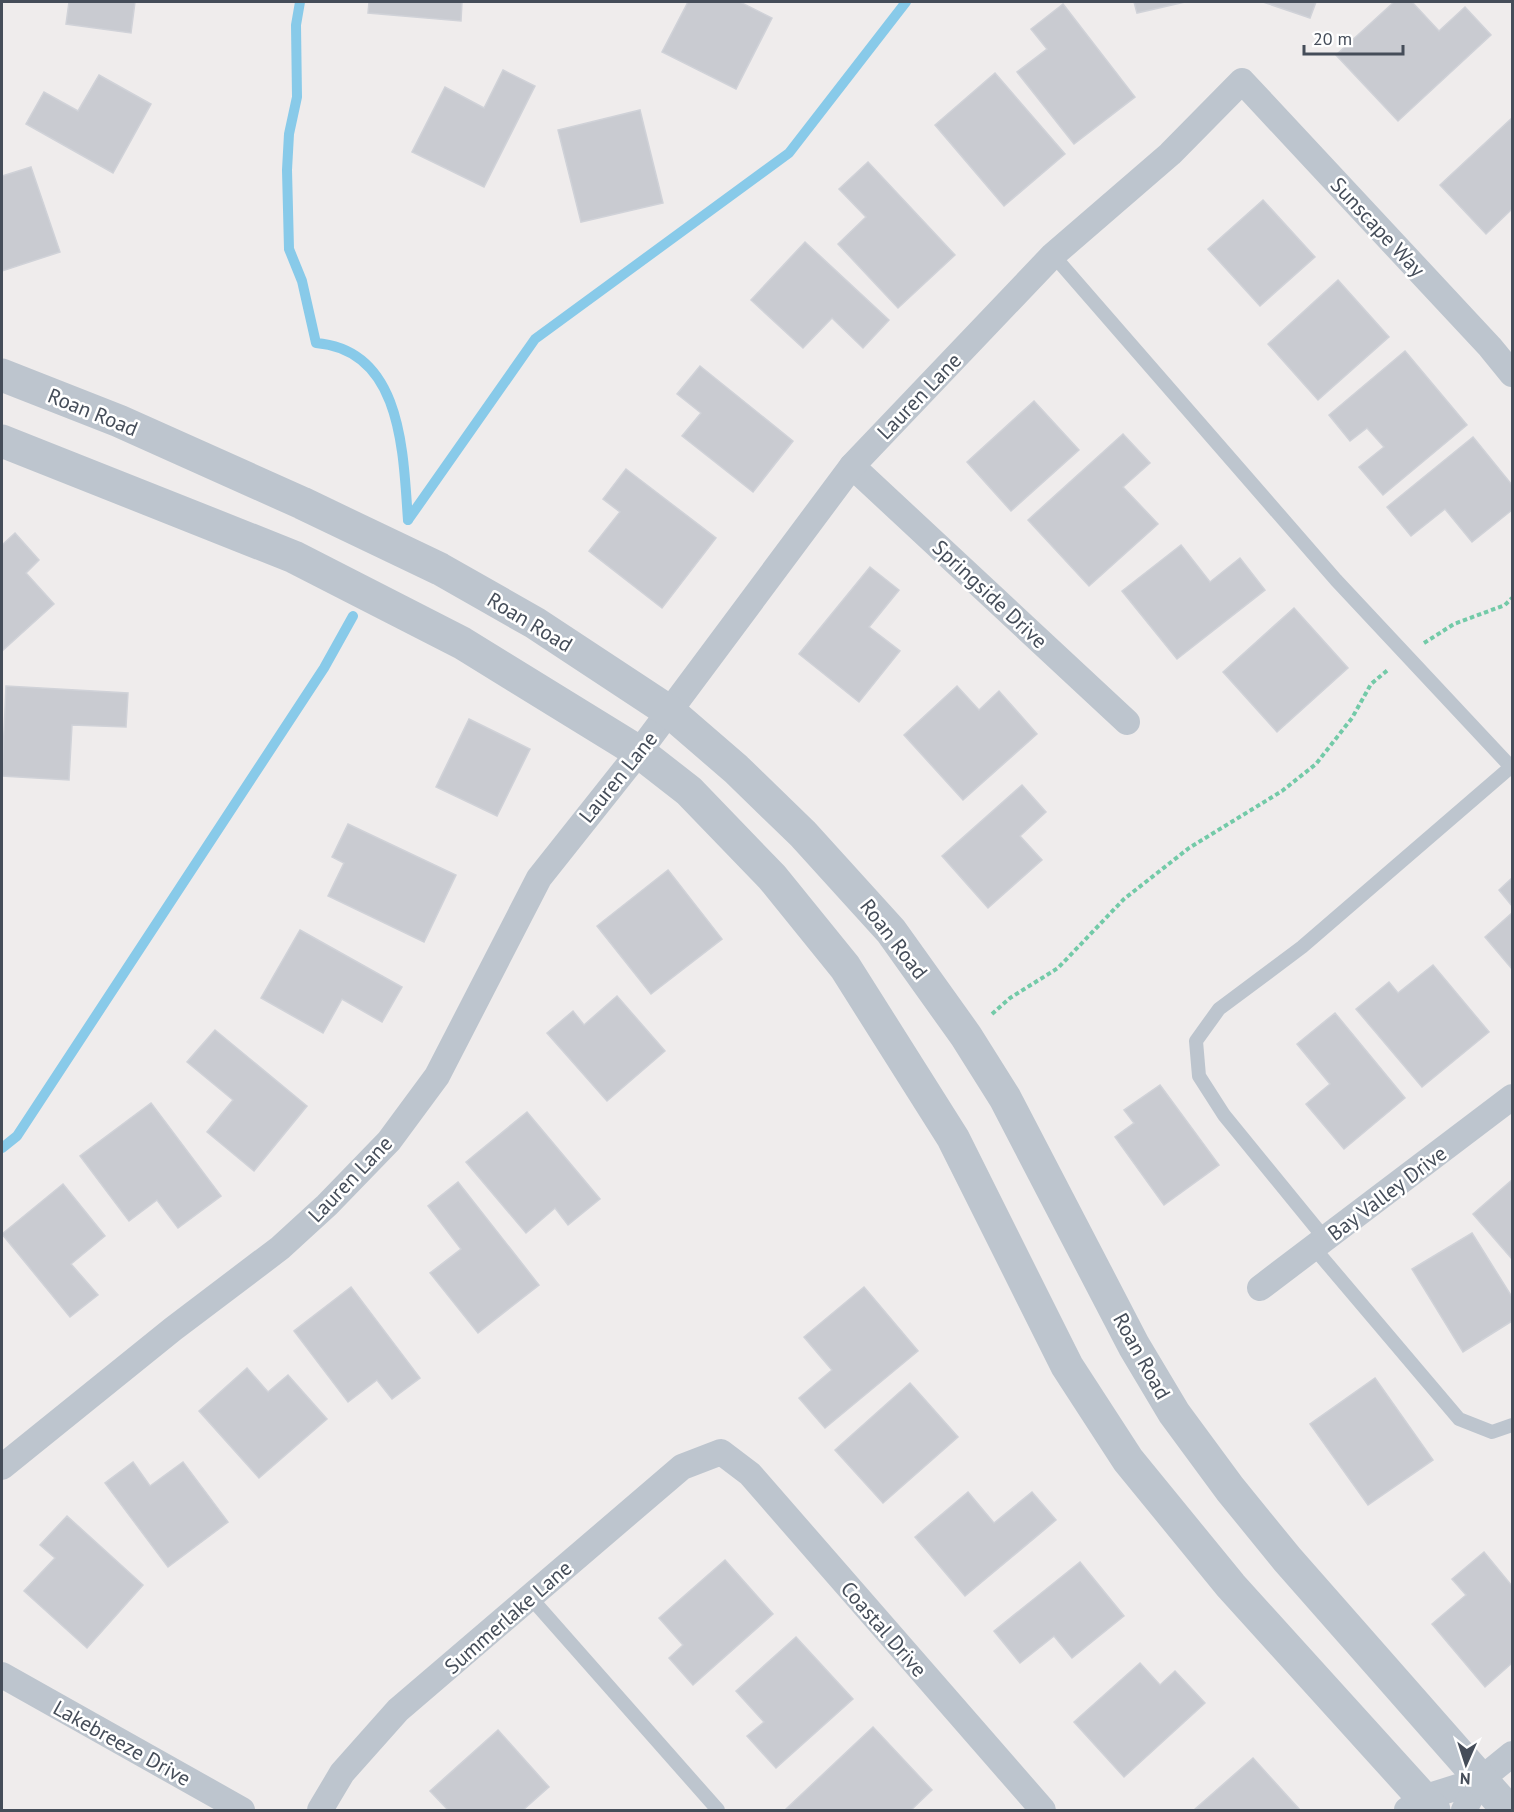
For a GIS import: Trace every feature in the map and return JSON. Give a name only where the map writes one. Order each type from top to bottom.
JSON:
[{"type":"street","name":"Lauren Lane","points":[[2,1467],[173,1329],[280,1248],[327,1205],[389,1141],[437,1076],[539,878],[670,712],[852,466],[1053,255],[1170,154],[1242,81]]},
{"type":"street","name":"Sunscape Way","points":[[1242,81],[1491,347],[1512,374]]},
{"type":"street","name":"Roan Road","points":[[2,375],[152,436],[302,503],[440,569],[535,623],[670,712],[736,769],[811,843],[891,931],[966,1036],[1005,1098],[1134,1346],[1174,1413],[1230,1489],[1287,1559],[1508,1810]]},
{"type":"street","points":[[2,441],[294,557],[456,640],[639,752],[688,790],[772,877],[845,966],[954,1138],[1067,1366],[1128,1460],[1231,1586],[1421,1806],[1480,1780],[1512,1754]]},
{"type":"street","name":"Springside Drive","points":[[852,466],[1127,722]]},
{"type":"street","name":"Bay Valley Drive","points":[[1260,1288],[1512,1097]]},
{"type":"street","name":"Summerlake Lane","points":[[320,1810],[342,1773],[398,1710],[682,1467],[721,1452]]},
{"type":"street","name":"Coastal Drive","points":[[721,1452],[750,1474],[1043,1810]]},
{"type":"street","name":"Lakebreeze Drive","points":[[2,1675],[242,1810]]},
{"type":"street","points":[[1464,1810],[1480,1780]]},
{"type":"lane","points":[[1053,255],[1336,580],[1512,767],[1302,947],[1219,1009],[1196,1041],[1199,1076],[1224,1116],[1320,1244],[1460,1419],[1492,1432],[1512,1425]]},
{"type":"lane","points":[[530,1597],[718,1810]]},
{"type":"path","points":[[966,1036],[1010,998],[1058,968],[1124,900],[1189,848],[1282,791],[1316,764],[1352,718],[1371,684],[1406,655],[1454,624],[1505,605],[1512,598]]},
{"type":"building","points":[[69,2],[135,2],[131,33],[66,24]]},
{"type":"building","points":[[369,2],[462,2],[461,21],[368,13]]},
{"type":"building","points":[[688,2],[740,2],[772,18],[736,89],[662,52]]},
{"type":"building","points":[[1134,2],[1185,2],[1137,13]]},
{"type":"building","points":[[1263,2],[1316,2],[1310,18]]},
{"type":"building","points":[[1394,2],[1412,2],[1439,31],[1465,7],[1491,35],[1398,121],[1336,55]]},
{"type":"building","points":[[1063,4],[1135,97],[1074,144],[1017,72],[1047,49],[1031,29]]},
{"type":"building","points":[[503,70],[535,86],[484,187],[412,152],[445,87],[484,108]]},
{"type":"building","points":[[995,73],[1065,154],[1004,206],[935,125]]},
{"type":"building","points":[[99,75],[151,104],[113,173],[26,124],[44,92],[78,111]]},
{"type":"building","points":[[640,110],[663,203],[581,222],[558,130]]},
{"type":"building","points":[[1512,118],[1512,209],[1486,234],[1440,185]]},
{"type":"building","points":[[868,162],[955,255],[898,308],[838,244],[866,217],[839,189]]},
{"type":"building","points":[[31,167],[60,252],[2,271],[2,176]]},
{"type":"building","points":[[1263,200],[1315,257],[1260,306],[1208,249]]},
{"type":"building","points":[[805,242],[889,320],[863,348],[832,318],[803,348],[751,300]]},
{"type":"building","points":[[1338,280],[1389,337],[1318,400],[1268,344]]},
{"type":"building","points":[[1405,351],[1467,425],[1383,495],[1359,467],[1384,447],[1367,428],[1350,441],[1329,415]]},
{"type":"building","points":[[700,366],[793,441],[753,492],[682,436],[701,413],[677,394]]},
{"type":"building","points":[[1034,401],[1079,450],[1011,511],[967,462]]},
{"type":"building","points":[[1123,434],[1150,463],[1123,487],[1158,524],[1089,586],[1028,520]]},
{"type":"building","points":[[1473,437],[1512,485],[1512,510],[1472,542],[1445,509],[1411,536],[1387,507]]},
{"type":"building","points":[[626,469],[716,538],[662,608],[589,551],[620,512],[603,499]]},
{"type":"building","points":[[15,533],[39,560],[26,573],[54,604],[2,651],[2,545]]},
{"type":"building","points":[[1181,545],[1210,582],[1240,558],[1265,590],[1177,659],[1122,591]]},
{"type":"building","points":[[870,567],[899,590],[869,627],[900,651],[859,702],[799,654]]},
{"type":"building","points":[[1294,608],[1348,668],[1277,732],[1223,672]]},
{"type":"building","points":[[6,686],[128,693],[126,727],[72,725],[69,780],[2,776]]},
{"type":"building","points":[[957,686],[979,710],[999,691],[1037,734],[963,800],[904,735]]},
{"type":"building","points":[[469,719],[530,749],[497,816],[436,787]]},
{"type":"building","points":[[1022,785],[1046,812],[1020,836],[1042,860],[988,908],[942,856]]},
{"type":"building","points":[[348,824],[456,875],[424,942],[328,896],[344,863],[332,857]]},
{"type":"building","points":[[668,870],[722,939],[651,994],[597,926]]},
{"type":"building","points":[[1512,878],[1512,906],[1499,890]]},
{"type":"building","points":[[1512,913],[1512,969],[1485,937]]},
{"type":"building","points":[[300,930],[402,987],[382,1022],[342,999],[323,1033],[261,998]]},
{"type":"building","points":[[1433,965],[1489,1032],[1422,1087],[1356,1009],[1389,982],[1398,993]]},
{"type":"building","points":[[617,996],[665,1051],[607,1101],[547,1033],[573,1011],[584,1025]]},
{"type":"building","points":[[1335,1013],[1405,1098],[1344,1149],[1306,1104],[1330,1084],[1297,1044]]},
{"type":"building","points":[[215,1030],[307,1106],[254,1171],[207,1132],[233,1100],[187,1062]]},
{"type":"building","points":[[1160,1085],[1219,1165],[1164,1205],[1115,1137],[1134,1123],[1124,1110]]},
{"type":"building","points":[[151,1103],[221,1196],[178,1228],[157,1200],[129,1221],[80,1156]]},
{"type":"building","points":[[527,1112],[600,1199],[568,1225],[555,1208],[526,1233],[466,1162]]},
{"type":"building","points":[[1512,1180],[1512,1259],[1473,1214]]},
{"type":"building","points":[[458,1182],[539,1285],[478,1333],[430,1273],[461,1249],[428,1206]]},
{"type":"building","points":[[63,1184],[105,1236],[71,1264],[98,1295],[70,1317],[2,1234]]},
{"type":"building","points":[[1472,1233],[1512,1297],[1512,1321],[1463,1352],[1412,1269]]},
{"type":"building","points":[[351,1287],[420,1378],[392,1399],[377,1380],[348,1402],[294,1331]]},
{"type":"building","points":[[864,1287],[918,1351],[825,1428],[799,1398],[832,1370],[804,1337]]},
{"type":"building","points":[[247,1368],[268,1392],[288,1375],[327,1419],[259,1478],[199,1411]]},
{"type":"building","points":[[1375,1378],[1433,1460],[1368,1505],[1310,1424]]},
{"type":"building","points":[[910,1383],[958,1437],[883,1503],[835,1450]]},
{"type":"building","points":[[133,1462],[150,1486],[183,1462],[228,1522],[168,1567],[105,1483]]},
{"type":"building","points":[[968,1492],[994,1523],[1032,1492],[1056,1520],[965,1596],[915,1537]]},
{"type":"building","points":[[67,1516],[143,1585],[87,1648],[24,1591],[55,1558],[40,1545]]},
{"type":"building","points":[[1484,1552],[1512,1586],[1512,1663],[1485,1687],[1432,1624],[1466,1595],[1452,1579]]},
{"type":"building","points":[[725,1560],[773,1614],[693,1685],[669,1658],[683,1645],[659,1618]]},
{"type":"building","points":[[1080,1562],[1124,1616],[1072,1658],[1054,1636],[1020,1663],[994,1631]]},
{"type":"building","points":[[796,1637],[853,1699],[776,1768],[747,1736],[764,1722],[736,1691]]},
{"type":"building","points":[[1140,1663],[1160,1685],[1175,1671],[1205,1703],[1124,1777],[1074,1722]]},
{"type":"building","points":[[873,1727],[932,1790],[911,1810],[785,1810]]},
{"type":"building","points":[[498,1730],[549,1787],[523,1810],[448,1810],[430,1791]]},
{"type":"building","points":[[1253,1758],[1300,1810],[1194,1810]]},
{"type":"waterway","points":[[300,2],[296,25],[297,97],[289,134],[287,170],[289,249],[302,281],[316,343],[345,350],[366,364],[382,385],[393,409],[404,465],[408,520]]},
{"type":"waterway","points":[[408,520],[535,339],[789,153],[906,2]]},
{"type":"waterway","points":[[2,1148],[17,1136],[324,668],[353,616]]}]
